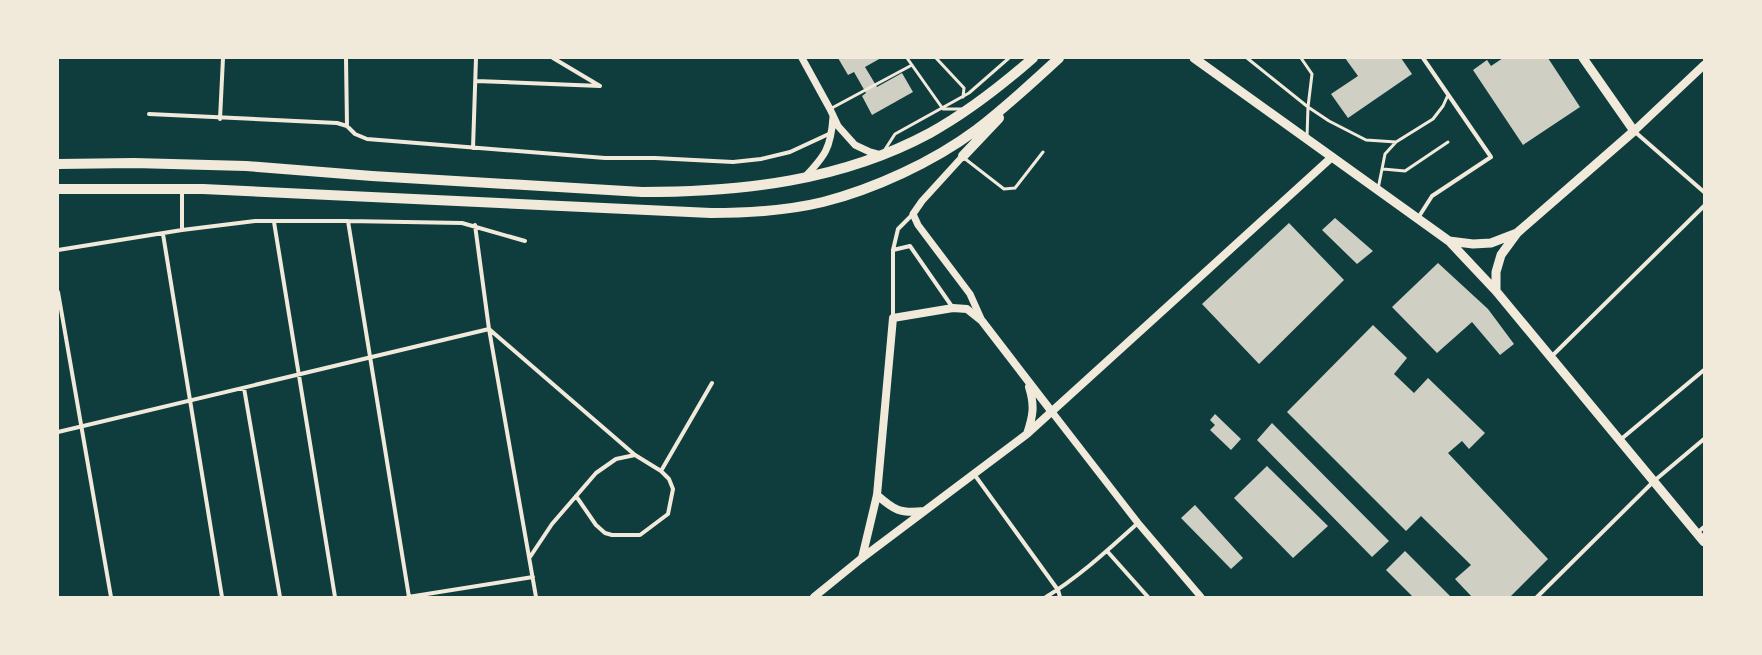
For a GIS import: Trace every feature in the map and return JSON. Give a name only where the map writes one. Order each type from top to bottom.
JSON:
[{"type":"highway","points":[[58,164],[134,163],[246,166],[372,176],[642,192],[696,192],[803,179],[847,168],[881,155],[931,132],[968,110],[995,90],[1033,58]]},
{"type":"highway","points":[[58,189],[182,189],[711,214],[761,212],[823,202],[873,186],[926,161],[976,130],[1059,58]]},
{"type":"highway","points":[[963,156],[1031,83]]},
{"type":"main road","points":[[1194,58],[1449,241],[1496,291],[1654,481],[1701,530],[1704,542]]},
{"type":"main road","points":[[1584,58],[1634,130]]},
{"type":"main road","points":[[1496,291],[1496,272],[1501,255],[1517,233],[1634,130],[1704,65]]},
{"type":"main road","points":[[814,597],[862,558],[1027,434],[1332,157]]},
{"type":"main road","points":[[1449,241],[1474,244],[1491,243],[1517,233]]},
{"type":"main road","points":[[862,558],[877,495],[893,318],[953,308],[967,309],[982,321],[1052,412]]},
{"type":"main road","points":[[1027,434],[1033,417],[1033,400],[1028,382]]},
{"type":"main road","points":[[877,495],[891,507],[908,513],[925,511]]},
{"type":"street","points":[[220,119],[224,58]]},
{"type":"street","points":[[346,58],[347,126]]},
{"type":"street","points":[[473,148],[476,58]]},
{"type":"street","points":[[476,82],[600,86],[553,58]]},
{"type":"street","points":[[1418,219],[1432,196],[1491,157],[1423,58]]},
{"type":"street","points":[[805,59],[838,126],[855,145],[881,155]]},
{"type":"street","points":[[803,179],[825,154],[832,133],[832,112]]},
{"type":"street","points":[[150,114],[220,119],[337,123],[347,126],[354,134],[367,139],[473,148],[605,158],[655,158],[733,162],[761,159],[790,152],[832,133]]},
{"type":"street","points":[[1634,130],[1704,192]]},
{"type":"street","points":[[893,318],[893,250],[898,229],[913,214],[922,201],[963,156]]},
{"type":"street","points":[[182,189],[182,230]]},
{"type":"street","points":[[1551,356],[1704,206]]},
{"type":"street","points":[[913,214],[918,225],[970,294],[982,321]]},
{"type":"street","points":[[348,221],[409,597],[533,577]]},
{"type":"street","points":[[58,250],[182,230],[255,222],[348,221],[462,223],[475,225],[525,242]]},
{"type":"street","points":[[274,222],[335,597]]},
{"type":"street","points":[[475,225],[489,329],[536,597]]},
{"type":"street","points":[[163,234],[222,597]]},
{"type":"street","points":[[893,250],[910,246],[953,308]]},
{"type":"street","points":[[58,292],[111,597]]},
{"type":"street","points":[[58,432],[489,329]]},
{"type":"street","points":[[489,329],[635,455],[661,471],[669,479],[673,489],[668,514],[640,535],[612,535],[605,533],[596,525],[576,496]]},
{"type":"street","points":[[1620,440],[1704,370]]},
{"type":"street","points":[[661,471],[712,383]]},
{"type":"street","points":[[244,388],[280,597]]},
{"type":"street","points":[[1052,412],[1138,523],[1201,597]]},
{"type":"street","points":[[1537,597],[1654,481],[1704,439]]},
{"type":"street","points":[[529,558],[552,524],[596,473],[616,459],[635,455]]},
{"type":"street","points":[[974,474],[1058,590],[1060,597]]},
{"type":"street","points":[[1046,597],[1058,590],[1107,551],[1138,523]]},
{"type":"street","points":[[1107,551],[1148,597]]},
{"type":"lane","points":[[907,58],[942,109]]},
{"type":"lane","points":[[936,58],[964,88],[963,97]]},
{"type":"lane","points":[[881,155],[895,134],[963,97],[1009,58]]},
{"type":"lane","points":[[1247,58],[1308,107],[1329,121],[1366,140],[1396,142]]},
{"type":"lane","points":[[1301,58],[1312,74],[1308,107],[1307,139]]},
{"type":"lane","points":[[832,112],[912,66]]},
{"type":"lane","points":[[1378,190],[1385,154],[1396,142],[1433,119],[1443,106],[1448,95]]},
{"type":"lane","points":[[942,109],[968,110]]},
{"type":"lane","points":[[1383,169],[1405,171],[1448,142]]},
{"type":"lane","points":[[963,156],[1004,189],[1010,189],[1015,188],[1043,152]]},
{"type":"building","points":[[838,58],[881,58],[865,67],[877,87],[902,73],[913,92],[872,115],[862,96],[866,93],[854,72],[848,75]]},
{"type":"building","points":[[1345,58],[1401,58],[1412,74],[1348,118],[1331,94],[1358,76]]},
{"type":"building","points":[[1503,58],[1548,58],[1580,107],[1523,145],[1473,70],[1487,60],[1491,66]]},
{"type":"building","points":[[1335,218],[1373,251],[1357,264],[1322,230]]},
{"type":"building","points":[[1289,223],[1344,280],[1259,364],[1202,304]]},
{"type":"building","points":[[1438,263],[1488,309],[1514,344],[1500,355],[1472,322],[1437,353],[1392,307]]},
{"type":"building","points":[[1373,325],[1407,358],[1394,374],[1414,393],[1428,378],[1485,433],[1469,449],[1462,441],[1448,453],[1548,559],[1510,597],[1472,597],[1455,579],[1471,565],[1421,516],[1406,531],[1287,412]]},
{"type":"building","points":[[1215,414],[1241,439],[1231,450],[1210,430],[1215,425],[1210,420]]},
{"type":"building","points":[[1272,423],[1389,541],[1372,557],[1257,440]]},
{"type":"building","points":[[1267,466],[1328,526],[1293,558],[1234,498]]},
{"type":"building","points":[[1195,505],[1243,558],[1231,569],[1181,518]]},
{"type":"building","points":[[1405,551],[1451,597],[1413,597],[1386,570]]}]
